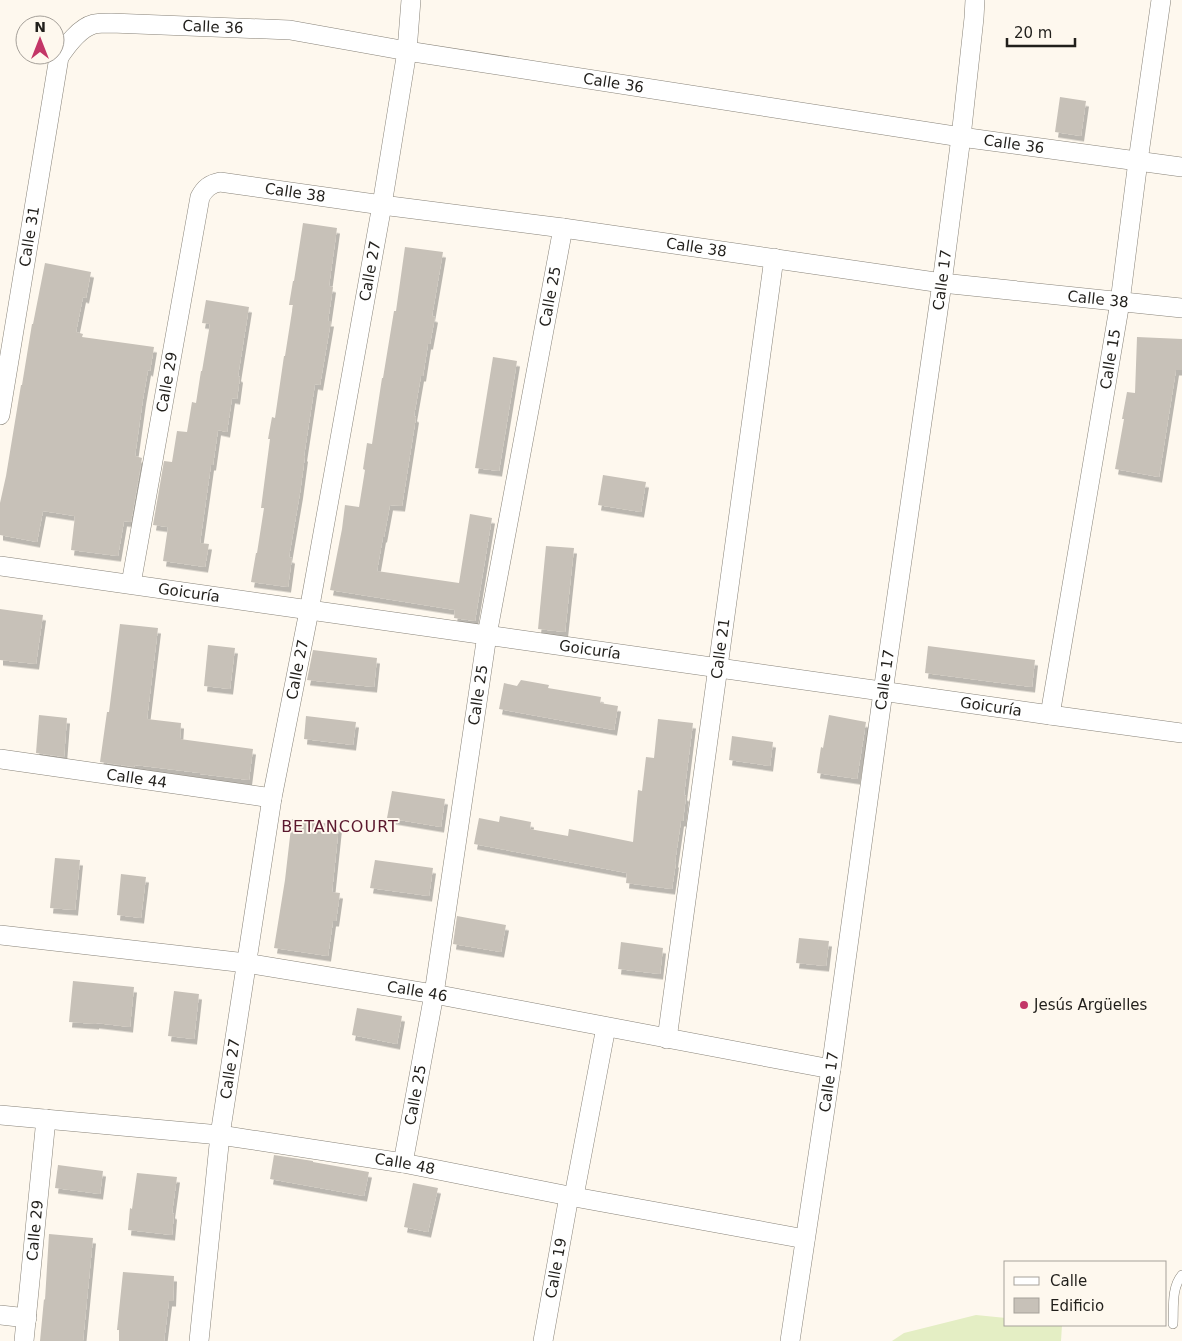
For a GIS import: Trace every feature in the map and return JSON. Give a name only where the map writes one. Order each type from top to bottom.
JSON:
[{"type":"street","name":"Calle 27","points":[[199,1341],[220,1135],[272,798],[309,610],[382,205],[407,51],[411,0]]},
{"type":"street","name":"Calle 15","points":[[1050,715],[1120,302],[1161,0]]},
{"type":"street","name":"Calle 17","points":[[790,1341],[831,1069],[942,283],[975,9]]},
{"type":"street","name":"Calle 36","points":[[65,47],[80,31],[93,24],[111,23],[290,30],[407,51],[961,136],[1182,167]]},
{"type":"street","name":"Calle 31","points":[[0,415],[57,65]]},
{"type":"street","name":"Calle 38","points":[[211,184],[220,182],[563,228],[942,283],[1182,308]]},
{"type":"street","name":"Calle 29","points":[[131,584],[200,197],[204,189],[211,184]]},
{"type":"street","name":"Calle 25","points":[[403,1163],[434,994],[487,635],[563,228]]},
{"type":"street","name":"Calle 21","points":[[667,1039],[774,258]]},
{"type":"street","name":"Goicuría","points":[[0,566],[883,692],[1182,732]]},
{"type":"street","name":"Calle 44","points":[[0,759],[272,798]]},
{"type":"street","name":"Calle 46","points":[[0,935],[246,963],[434,994],[831,1069]]},
{"type":"street","name":"Calle 19","points":[[542,1341],[606,1027]]},
{"type":"street","name":"Calle 48","points":[[0,1114],[46,1120],[220,1135],[403,1163],[805,1239]]},
{"type":"street","name":"Calle 29","points":[[24,1341],[46,1120]]},
{"type":"street","points":[[0,1315],[27,1318]]},
{"type":"lane","points":[[1173,1324],[1174,1294],[1182,1275]]},
{"type":"green space","points":[[976,1315],[1004,1318],[1004,1326],[1062,1326],[1061,1341],[892,1341],[904,1333]]},
{"type":"building","points":[[1060,97],[1086,101],[1081,136],[1055,132]]},
{"type":"building","points":[[303,223],[337,228],[329,286],[333,287],[328,321],[331,321],[320,385],[315,384],[289,557],[292,558],[288,587],[251,582],[264,508],[261,508],[270,439],[268,439],[272,417],[275,418],[293,305],[289,305]]},
{"type":"building","points":[[405,247],[443,252],[432,316],[435,317],[414,416],[416,417],[402,506],[390,505],[377,571],[459,583],[470,514],[492,518],[475,621],[454,618],[455,610],[330,590],[345,505],[359,507],[367,443],[372,444],[394,311],[396,311]]},
{"type":"building","points":[[45,263],[91,272],[86,298],[83,297],[76,332],[83,334],[82,337],[154,347],[150,371],[148,370],[135,456],[142,458],[131,522],[124,521],[118,556],[71,550],[75,516],[43,511],[37,542],[0,535],[0,503],[32,324]]},
{"type":"building","points":[[206,300],[249,307],[238,376],[240,377],[237,399],[232,398],[227,432],[218,430],[213,465],[211,465],[200,543],[209,544],[205,567],[163,561],[168,527],[153,525],[164,461],[172,462],[177,431],[187,432],[192,402],[196,403],[210,324],[202,323]]},
{"type":"building","points":[[1137,337],[1182,339],[1182,370],[1176,370],[1159,477],[1115,469],[1127,392],[1135,393]]},
{"type":"building","points":[[493,357],[517,361],[499,471],[475,468]]},
{"type":"building","points":[[603,475],[646,482],[641,512],[598,505]]},
{"type":"building","points":[[546,546],[574,548],[565,632],[538,629]]},
{"type":"building","points":[[0,609],[43,615],[36,664],[0,660]]},
{"type":"building","points":[[120,624],[158,628],[147,719],[181,723],[180,739],[253,749],[249,780],[100,762],[107,712],[109,712]]},
{"type":"building","points":[[208,645],[235,648],[230,689],[204,686]]},
{"type":"building","points":[[928,646],[1035,660],[1032,687],[925,673]]},
{"type":"building","points":[[313,650],[377,658],[374,687],[307,680]]},
{"type":"building","points":[[521,680],[549,685],[548,688],[601,697],[600,703],[618,706],[614,730],[499,709],[504,683],[517,686]]},
{"type":"building","points":[[39,715],[67,718],[64,757],[36,753]]},
{"type":"building","points":[[829,715],[866,722],[857,779],[817,773]]},
{"type":"building","points":[[306,716],[356,722],[353,745],[304,739]]},
{"type":"building","points":[[658,719],[693,723],[684,795],[686,796],[683,821],[681,821],[672,889],[626,883],[627,873],[474,844],[479,818],[499,822],[500,816],[531,822],[530,829],[568,836],[569,829],[633,842],[638,790],[642,791],[646,757],[654,758]]},
{"type":"building","points":[[732,736],[773,742],[770,766],[729,760]]},
{"type":"building","points":[[392,791],[445,799],[441,827],[387,818]]},
{"type":"building","points":[[292,819],[339,825],[332,892],[340,893],[336,921],[333,921],[328,956],[274,948]]},
{"type":"building","points":[[55,858],[80,860],[75,910],[50,908]]},
{"type":"building","points":[[375,860],[433,868],[429,896],[370,888]]},
{"type":"building","points":[[121,874],[146,877],[141,918],[117,915]]},
{"type":"building","points":[[457,916],[506,925],[501,952],[453,944]]},
{"type":"building","points":[[799,938],[829,941],[826,966],[796,963]]},
{"type":"building","points":[[621,942],[663,948],[660,974],[618,969]]},
{"type":"building","points":[[73,981],[134,987],[130,1027],[69,1022]]},
{"type":"building","points":[[174,991],[199,994],[194,1039],[168,1036]]},
{"type":"building","points":[[357,1008],[402,1016],[397,1044],[352,1035]]},
{"type":"building","points":[[274,1155],[369,1172],[364,1196],[270,1179]]},
{"type":"building","points":[[58,1165],[103,1171],[100,1194],[55,1188]]},
{"type":"building","points":[[137,1173],[177,1177],[172,1213],[174,1214],[172,1235],[128,1230]]},
{"type":"building","points":[[413,1183],[438,1188],[428,1232],[404,1227]]},
{"type":"building","points":[[49,1234],[93,1238],[83,1341],[40,1341],[45,1300]]},
{"type":"building","points":[[123,1272],[174,1276],[173,1301],[169,1301],[164,1341],[119,1341],[119,1330],[117,1330]]},
{"type":"place","name":"Jesús Argüelles","points":[[1024,1005]]},
{"type":"district","name":"BETANCOURT","points":[[340,826]]}]
